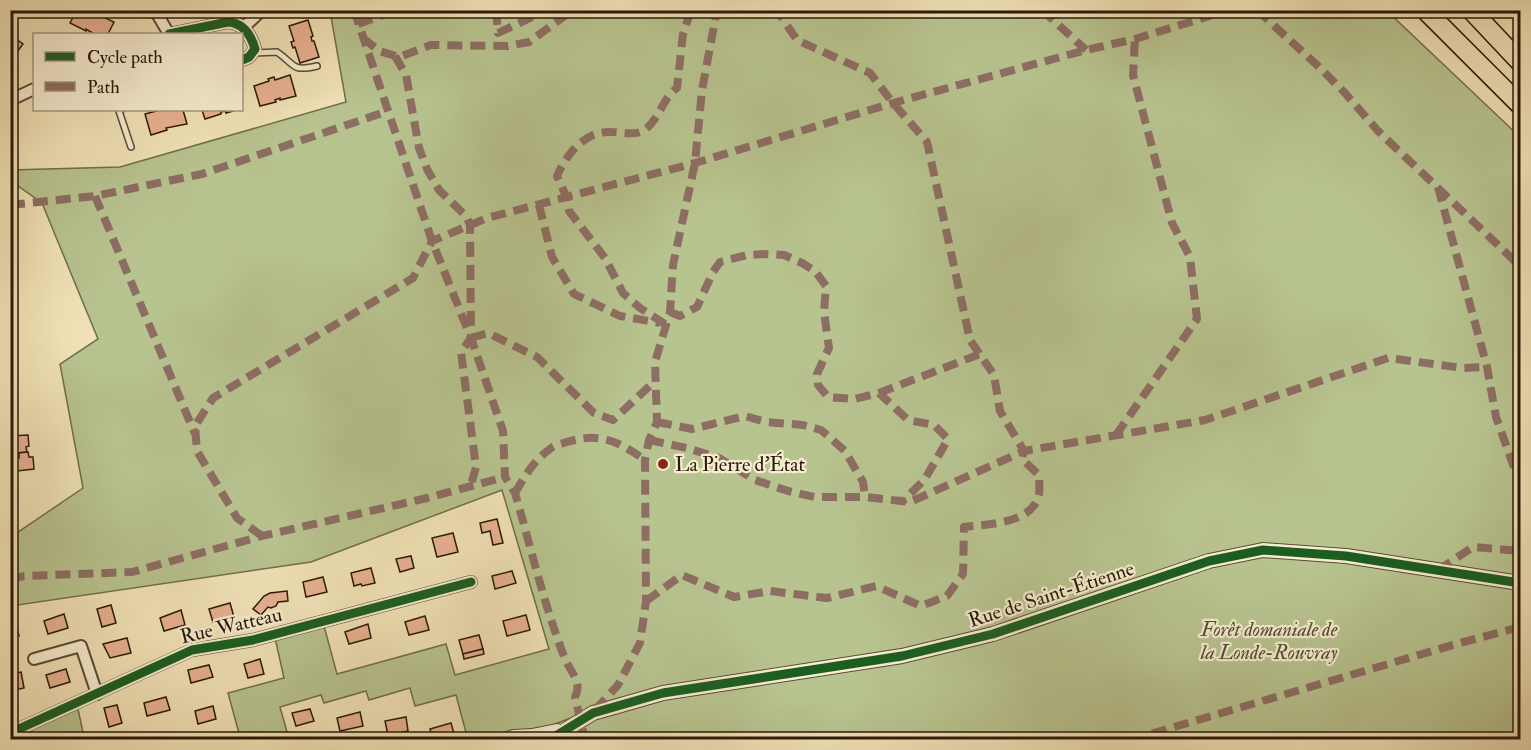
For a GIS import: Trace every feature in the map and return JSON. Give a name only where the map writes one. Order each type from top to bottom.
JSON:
[{"type":"highway","points":[[1425,10],[1521,105]]},
{"type":"highway","points":[[1471,10],[1521,62]]},
{"type":"street","points":[[137,10],[156,11],[168,33]]},
{"type":"street","points":[[243,28],[262,10]]},
{"type":"street","points":[[172,33],[228,16],[252,38],[255,49],[249,57],[243,60]]},
{"type":"street","points":[[10,92],[17,97],[33,89]]},
{"type":"street","name":"Rue de Saint-Étienne","points":[[562,730],[593,713],[663,693],[902,656],[993,634],[1209,561],[1263,550],[1346,556],[1521,583]]},
{"type":"street","name":"Rue Watteau","points":[[10,734],[192,650],[253,640],[471,582]]},
{"type":"street","points":[[34,659],[81,646],[97,694]]},
{"type":"street","points":[[505,740],[562,730]]},
{"type":"street","points":[[549,740],[562,730]]},
{"type":"lane","points":[[252,53],[277,52],[292,66],[301,69],[317,66]]},
{"type":"lane","points":[[119,111],[131,147]]},
{"type":"green space","name":"Forêt domaniale de la Londe-Rouvray","points":[[330,11],[1387,11],[1520,137],[1520,739],[555,739],[568,719],[539,730],[509,732],[495,739],[468,740],[456,695],[415,706],[410,688],[369,700],[366,691],[324,703],[321,695],[280,707],[289,739],[240,737],[228,693],[284,678],[275,638],[324,626],[337,674],[446,644],[455,675],[549,649],[502,490],[311,562],[11,606],[11,537],[83,488],[60,364],[98,339],[42,203],[11,181],[10,170],[120,167],[346,102]]},
{"type":"green space","points":[[78,709],[84,737],[30,739],[29,733],[33,729]]},
{"type":"building","points":[[77,10],[94,12],[96,10],[100,13],[99,15],[114,22],[108,33],[92,33],[70,23]]},
{"type":"building","points":[[308,20],[313,36],[312,41],[314,41],[319,57],[300,63],[291,42],[294,41],[289,26]]},
{"type":"building","points":[[10,35],[23,44],[17,52],[15,50],[11,54]]},
{"type":"building","points":[[290,75],[296,96],[280,100],[280,98],[275,100],[276,102],[260,106],[254,86],[274,77],[275,80]]},
{"type":"building","points":[[156,111],[183,111],[187,124],[166,128],[167,130],[151,135],[145,114]]},
{"type":"building","points":[[202,111],[225,111],[221,114],[205,119]]},
{"type":"building","points":[[28,435],[27,452],[15,453],[11,436]]},
{"type":"building","points":[[28,452],[29,457],[33,457],[34,469],[17,471],[16,458],[19,458],[19,453]]},
{"type":"building","points":[[497,519],[503,543],[493,545],[490,531],[482,533],[480,523]]},
{"type":"building","points":[[453,533],[458,552],[437,557],[432,538]]},
{"type":"building","points":[[411,556],[414,568],[400,572],[396,559]]},
{"type":"building","points":[[371,568],[375,583],[354,586],[351,573]]},
{"type":"building","points":[[512,571],[516,583],[495,589],[492,576]]},
{"type":"building","points":[[323,577],[327,592],[306,597],[303,582]]},
{"type":"building","points":[[287,591],[288,601],[278,602],[276,606],[268,607],[261,615],[253,609],[264,596]]},
{"type":"building","points":[[230,603],[234,617],[213,622],[209,609]]},
{"type":"building","points":[[111,605],[116,623],[102,627],[97,609]]},
{"type":"building","points":[[181,610],[185,625],[164,631],[160,618]]},
{"type":"building","points":[[64,614],[68,628],[48,634],[44,621]]},
{"type":"building","points":[[526,615],[530,630],[507,636],[503,621]]},
{"type":"building","points":[[425,616],[429,630],[409,635],[405,622]]},
{"type":"building","points":[[15,620],[19,636],[10,638],[10,621]]},
{"type":"building","points":[[368,624],[371,638],[349,644],[345,632]]},
{"type":"building","points":[[479,635],[483,649],[463,654],[459,640]]},
{"type":"building","points":[[127,638],[131,653],[110,658],[103,644]]},
{"type":"building","points":[[483,649],[484,654],[464,659],[463,654]]},
{"type":"building","points":[[260,659],[264,674],[248,678],[244,664]]},
{"type":"building","points":[[209,665],[213,677],[191,683],[188,670]]},
{"type":"building","points":[[66,669],[70,682],[50,688],[46,675]]},
{"type":"building","points":[[21,672],[24,688],[10,691],[10,674]]},
{"type":"building","points":[[166,697],[170,710],[147,716],[144,703]]},
{"type":"building","points":[[117,705],[122,723],[109,727],[104,708]]},
{"type":"building","points":[[213,706],[216,719],[198,724],[195,711]]},
{"type":"building","points":[[310,709],[314,721],[296,726],[292,713]]},
{"type":"building","points":[[360,712],[363,726],[340,731],[337,718]]},
{"type":"building","points":[[406,717],[408,731],[388,735],[385,721]]},
{"type":"building","points":[[451,723],[455,737],[433,740],[430,729]]},
{"type":"marked path","points":[[354,10],[432,241],[471,338],[503,431],[505,477],[515,493],[551,618],[565,659],[577,682],[575,697],[585,740]]},
{"type":"marked path","points":[[358,24],[397,10]]},
{"type":"marked path","points":[[496,10],[498,33],[547,10]]},
{"type":"marked path","points":[[363,38],[379,51],[399,57],[431,45],[508,46],[529,42],[573,10]]},
{"type":"marked path","points":[[665,324],[640,308],[623,293],[605,258],[569,211],[567,198],[557,176],[566,159],[585,139],[602,133],[639,132],[651,124],[668,97],[677,88],[683,34],[691,10]]},
{"type":"marked path","points":[[595,710],[618,685],[640,643],[646,601],[645,460],[649,440],[657,422],[655,362],[670,312],[673,265],[695,163],[702,90],[717,10]]},
{"type":"marked path","points":[[646,601],[682,575],[734,597],[770,591],[827,598],[876,586],[921,606],[947,596],[963,574],[964,527],[997,523],[1019,517],[1035,504],[1039,494],[1039,475],[1022,459],[1024,451],[1000,411],[994,375],[970,340],[927,142],[870,73],[797,40],[778,12],[779,10]]},
{"type":"marked path","points":[[1042,10],[1086,50]]},
{"type":"marked path","points":[[262,536],[237,518],[197,451],[195,426],[213,398],[413,278],[432,241],[487,218],[695,163],[893,103],[1086,50],[1135,39],[1229,10]]},
{"type":"marked path","points":[[1257,10],[1318,66],[1378,131],[1520,266]]},
{"type":"marked path","points":[[1116,435],[1197,319],[1190,257],[1172,223],[1133,75],[1135,39]]},
{"type":"marked path","points":[[395,56],[406,75],[419,148],[427,169],[439,190],[466,216],[470,225],[471,338],[461,352],[476,467],[471,485]]},
{"type":"marked path","points":[[10,205],[95,196],[202,174],[388,111]]},
{"type":"marked path","points":[[1438,187],[1487,367],[1496,417],[1520,484]]},
{"type":"marked path","points":[[95,196],[195,434]]},
{"type":"marked path","points":[[539,205],[552,257],[574,294],[620,316],[660,323]]},
{"type":"marked path","points":[[670,312],[680,316],[697,307],[720,262],[747,255],[784,255],[815,271],[826,286],[824,312],[829,348],[817,374],[818,385],[828,397],[854,399],[879,393],[908,420],[934,425],[948,439],[925,479],[903,501]]},
{"type":"marked path","points":[[471,338],[488,333],[537,357],[594,413],[613,420],[654,382]]},
{"type":"marked path","points":[[879,393],[980,354]]},
{"type":"marked path","points":[[649,440],[719,458],[755,480],[788,491],[815,497],[865,497],[910,502],[1024,451],[1205,420],[1388,358],[1463,368],[1487,367]]},
{"type":"marked path","points":[[657,422],[692,429],[745,416],[766,422],[803,425],[821,430],[845,451],[863,482],[865,497]]},
{"type":"marked path","points":[[515,493],[544,453],[554,446],[567,442],[589,438],[608,440],[645,460]]},
{"type":"marked path","points":[[10,580],[24,576],[132,572],[262,536],[427,498],[505,477]]},
{"type":"marked path","points":[[1438,570],[1473,547],[1520,551]]},
{"type":"marked path","points":[[1130,740],[1520,627]]},
{"type":"cycle path","points":[[174,33],[228,22],[233,23],[246,31],[255,49],[249,57],[243,60]]},
{"type":"cycle path","points":[[549,740],[593,713],[663,693],[902,656],[993,634],[1209,561],[1263,550],[1346,556],[1520,583]]},
{"type":"cycle path","points":[[10,733],[192,650],[253,640],[471,582]]},
{"type":"place","name":"La Pierre d'État","points":[[663,464]]}]
